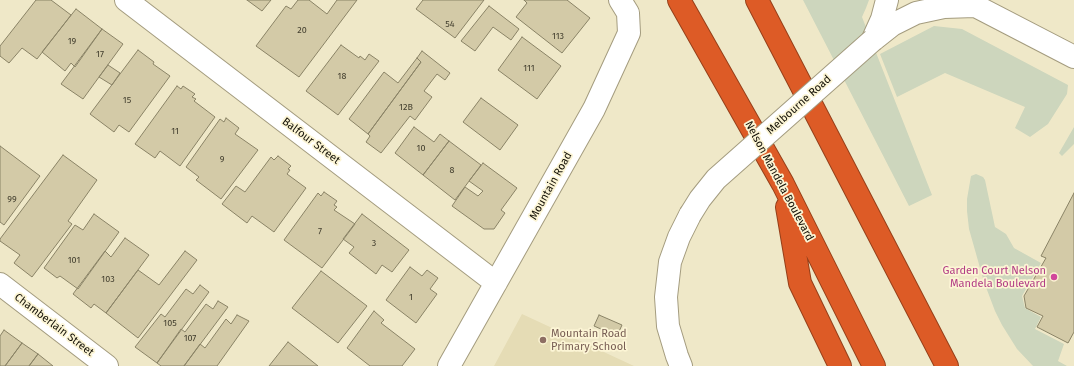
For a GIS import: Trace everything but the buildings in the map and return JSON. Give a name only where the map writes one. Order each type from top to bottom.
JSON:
[{"type":"highway","name":"Nelson Mandela Boulevard","points":[[679,0],[783,184],[874,366]]},
{"type":"highway","points":[[757,0],[947,366]]},
{"type":"highway","points":[[783,184],[800,284],[840,366]]},
{"type":"street","name":"Balfour Street","points":[[126,0],[496,283]]},
{"type":"street","name":"Mountain Road","points":[[449,366],[594,109],[630,33],[628,13],[620,0]]},
{"type":"street","name":"Melbourne Road","points":[[873,40],[882,19],[887,0]]},
{"type":"street","name":"Melbourne Road","points":[[682,366],[677,356],[668,326],[666,297],[670,262],[679,237],[700,199],[716,179],[873,40],[892,25],[916,13],[969,3]]},
{"type":"street","points":[[969,3],[1074,57]]},
{"type":"street","name":"Chamberlain Street","points":[[0,284],[107,366]]},
{"type":"shaded area","name":"Mountain Road Primary School","points":[[522,314],[634,366],[494,366]]},
{"type":"green space","points":[[803,0],[869,0],[862,17],[932,195],[909,206]]},
{"type":"green space","points":[[934,26],[962,29],[1068,85],[1067,94],[1048,124],[1030,137],[1015,128],[1025,107],[945,73],[897,97],[880,54]]},
{"type":"green space","points":[[1074,127],[1074,144],[1062,156],[1059,153]]},
{"type":"green space","points":[[976,174],[983,177],[985,180],[995,227],[1006,234],[1014,248],[1041,263],[1022,296],[1025,308],[1041,317],[1035,329],[1064,344],[1058,361],[1067,366],[1033,366],[1017,349],[995,311],[984,282],[969,229],[967,199],[971,176]]},
{"type":"place","name":"Garden Court Nelson Mandela Boulevard","points":[[1054,277]]},
{"type":"place","name":"Mountain Road Primary School","points":[[543,340]]}]
